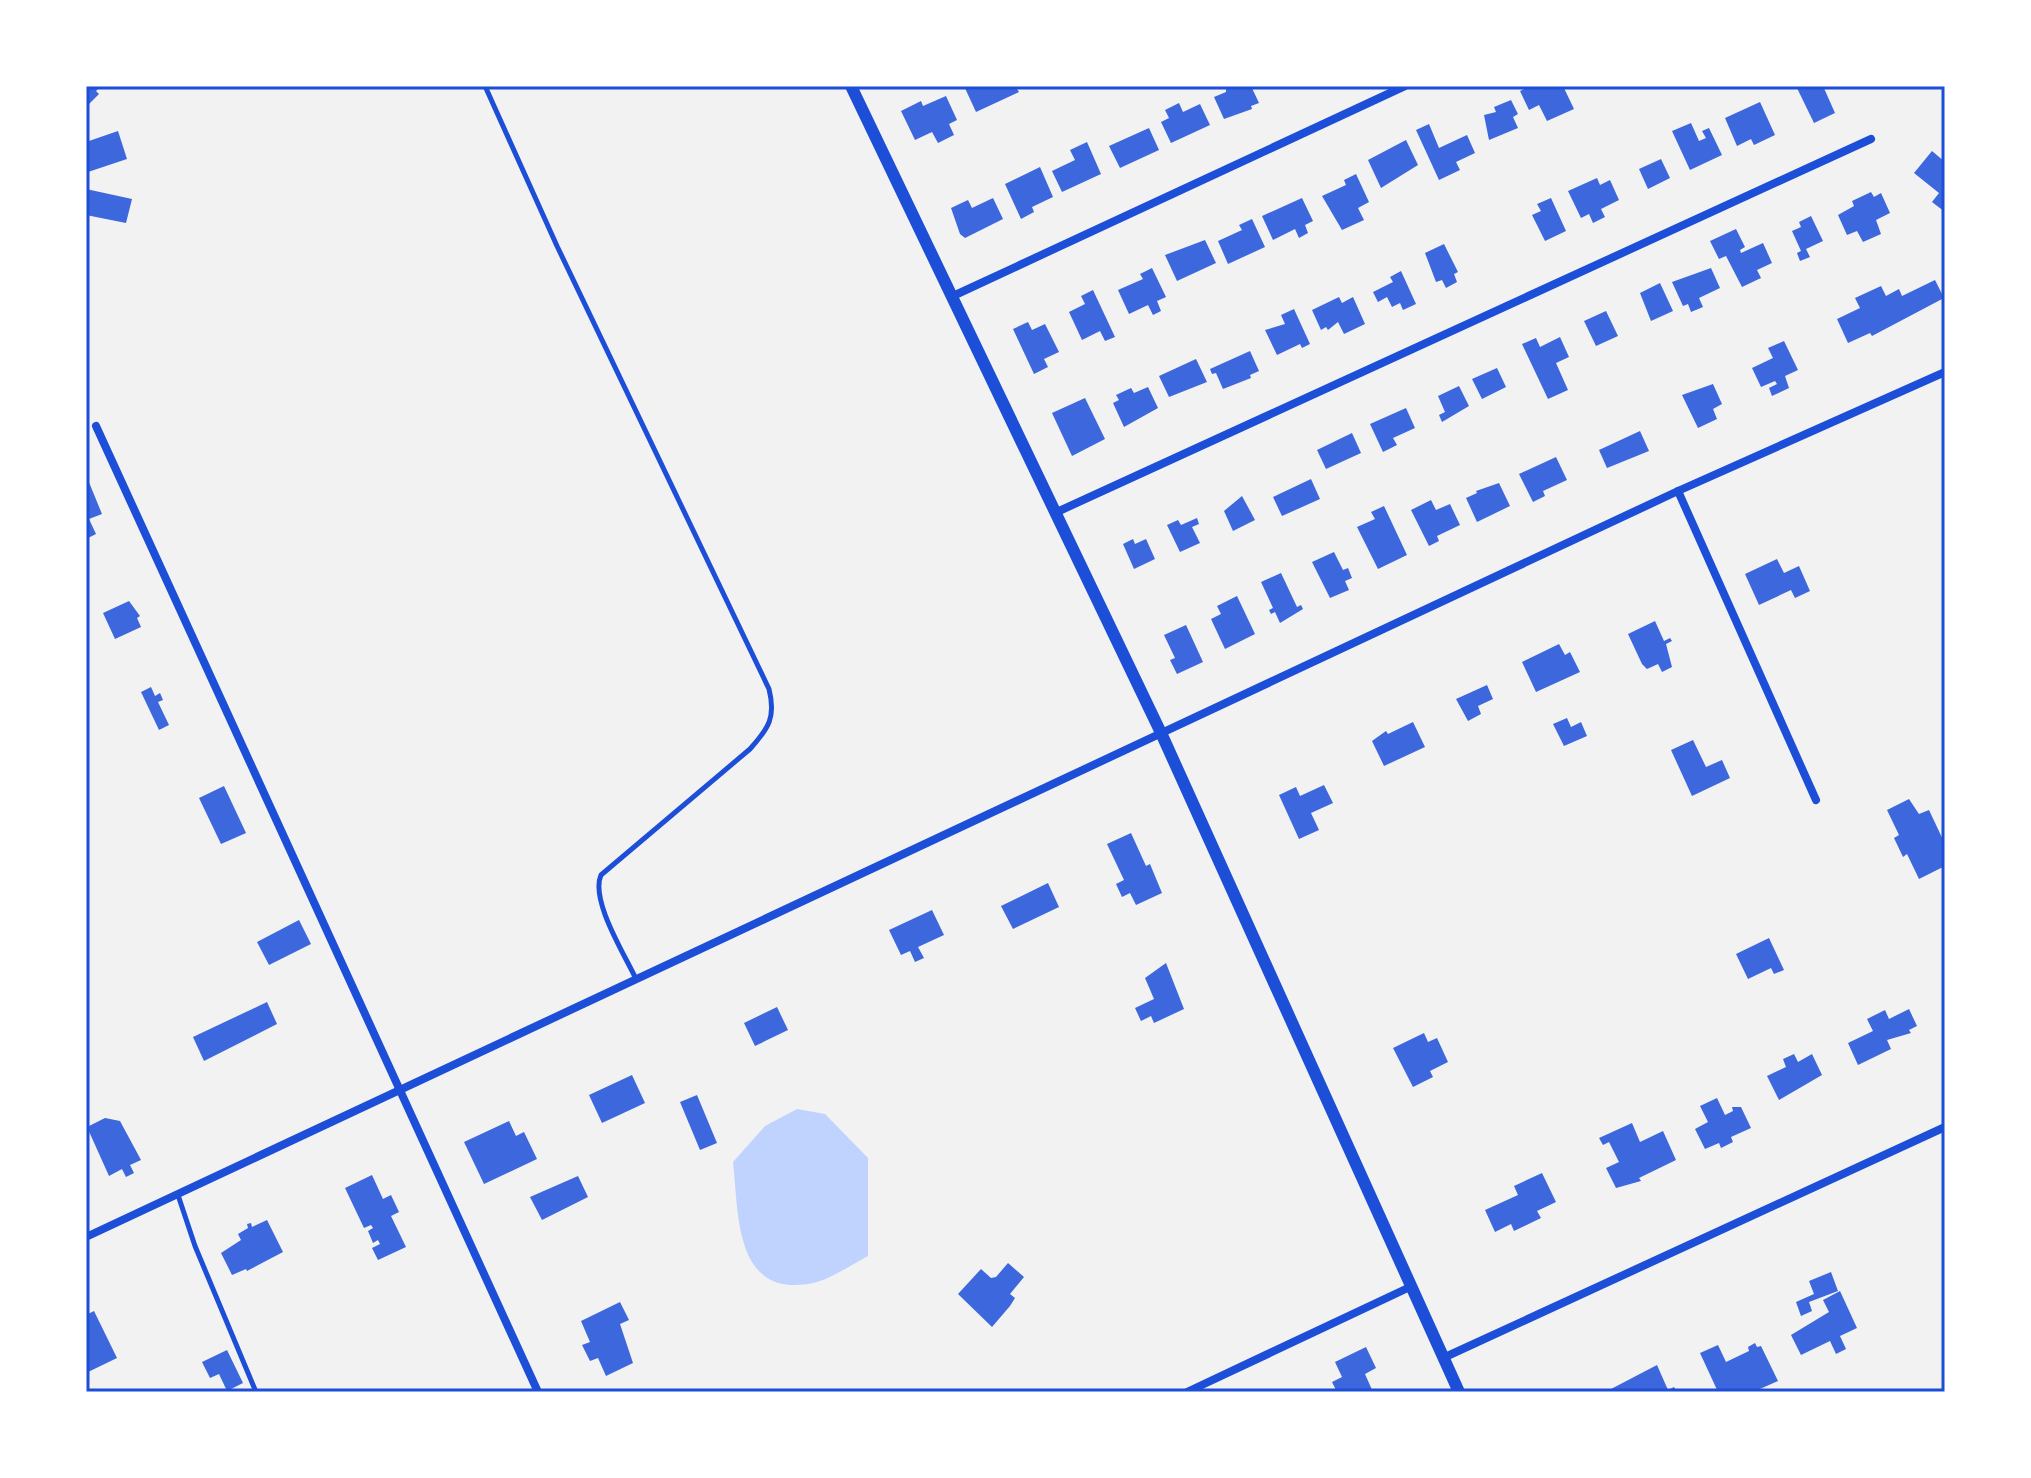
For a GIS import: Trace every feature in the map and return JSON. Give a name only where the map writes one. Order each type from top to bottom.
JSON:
[{"type":"street","points":[[851,86],[1162,735],[1459,1392]]},
{"type":"street","points":[[953,296],[1405,86]]},
{"type":"street","points":[[1057,512],[1871,139]]},
{"type":"street","points":[[86,1237],[1678,491],[1945,372]]},
{"type":"street","points":[[96,426],[538,1392]]},
{"type":"street","points":[[1678,491],[1816,800]]},
{"type":"street","points":[[1443,1358],[1945,1127]]},
{"type":"street","points":[[1187,1392],[1410,1287]]},
{"type":"lane","points":[[485,86],[551,232],[769,689],[773,704],[769,728],[750,749],[601,875],[597,888],[603,909],[637,980]]},
{"type":"lane","points":[[178,1194],[256,1392]]},
{"type":"water","points":[[797,1109],[825,1114],[868,1158],[868,1256],[820,1281],[787,1285],[768,1278],[755,1266],[746,1248],[740,1228],[733,1162],[765,1126]]},
{"type":"building","points":[[86,86],[101,86],[96,91],[99,94],[86,107]]},
{"type":"building","points":[[964,86],[1015,86],[1019,92],[976,112]]},
{"type":"building","points":[[1226,86],[1251,86],[1259,103],[1251,106],[1252,109],[1224,119],[1214,97],[1226,92]]},
{"type":"building","points":[[1530,86],[1563,86],[1574,109],[1547,121],[1539,105],[1529,110],[1520,91]]},
{"type":"building","points":[[1796,86],[1823,86],[1835,113],[1814,123]]},
{"type":"building","points":[[946,96],[957,120],[949,124],[954,135],[938,143],[932,132],[915,140],[901,111],[921,101],[923,106]]},
{"type":"building","points":[[1511,100],[1518,114],[1513,117],[1518,128],[1489,140],[1484,115],[1496,112],[1494,107]]},
{"type":"building","points":[[1760,102],[1775,135],[1754,145],[1751,139],[1737,146],[1725,118]]},
{"type":"building","points":[[1179,103],[1183,112],[1200,104],[1210,125],[1171,143],[1161,122],[1169,118],[1165,110]]},
{"type":"building","points":[[1691,123],[1699,141],[1706,138],[1702,131],[1709,128],[1722,155],[1690,170],[1672,131]]},
{"type":"building","points":[[1429,124],[1439,148],[1467,135],[1475,153],[1456,162],[1460,170],[1439,180],[1416,130]]},
{"type":"building","points":[[1149,128],[1159,150],[1120,168],[1109,146]]},
{"type":"building","points":[[118,131],[127,159],[88,172],[86,142]]},
{"type":"building","points":[[1406,140],[1418,165],[1381,188],[1368,160]]},
{"type":"building","points":[[1087,142],[1101,174],[1062,192],[1052,171],[1075,160],[1070,150]]},
{"type":"building","points":[[1932,151],[1945,162],[1945,212],[1932,202],[1939,193],[1914,173]]},
{"type":"building","points":[[1661,159],[1670,178],[1648,189],[1639,169]]},
{"type":"building","points":[[1040,167],[1053,197],[1032,207],[1034,212],[1021,219],[1005,184]]},
{"type":"building","points":[[1356,174],[1369,202],[1358,208],[1364,220],[1342,230],[1322,196],[1346,185],[1344,180]]},
{"type":"building","points":[[1597,178],[1600,185],[1610,180],[1619,200],[1601,209],[1605,217],[1593,223],[1589,214],[1581,218],[1568,191]]},
{"type":"building","points":[[86,189],[132,199],[126,223],[86,215]]},
{"type":"building","points":[[1871,192],[1874,197],[1881,193],[1890,213],[1876,220],[1881,234],[1863,242],[1857,231],[1847,235],[1838,215],[1854,206],[1852,201]]},
{"type":"building","points":[[993,198],[1003,219],[965,238],[960,234],[951,208],[968,200],[972,208]]},
{"type":"building","points":[[1302,198],[1313,221],[1305,225],[1308,233],[1299,238],[1295,229],[1273,240],[1262,216]]},
{"type":"building","points":[[1551,198],[1566,231],[1545,241],[1532,215],[1541,211],[1537,204]]},
{"type":"building","points":[[1811,216],[1823,241],[1806,249],[1810,257],[1800,261],[1797,253],[1801,251],[1792,231],[1801,227],[1799,222]]},
{"type":"building","points":[[1252,219],[1265,247],[1228,264],[1218,241],[1242,230],[1239,225]]},
{"type":"building","points":[[1736,229],[1745,247],[1740,250],[1741,253],[1763,243],[1772,263],[1757,270],[1761,278],[1742,287],[1726,256],[1719,259],[1710,241]]},
{"type":"building","points":[[1205,240],[1216,263],[1177,281],[1165,255]]},
{"type":"building","points":[[1444,244],[1458,272],[1454,274],[1457,282],[1446,288],[1442,280],[1436,282],[1425,253]]},
{"type":"building","points":[[1152,268],[1166,297],[1157,301],[1161,311],[1153,315],[1148,305],[1129,314],[1118,290],[1143,279],[1140,274]]},
{"type":"building","points":[[1711,268],[1720,288],[1699,298],[1703,307],[1691,312],[1688,304],[1683,306],[1672,282]]},
{"type":"building","points":[[1401,271],[1416,304],[1403,310],[1400,303],[1392,307],[1387,297],[1378,302],[1373,292],[1393,282],[1390,277]]},
{"type":"building","points":[[1935,280],[1944,298],[1872,336],[1870,333],[1848,343],[1837,319],[1860,308],[1855,298],[1881,286],[1886,296],[1899,289],[1902,296]]},
{"type":"building","points":[[1660,283],[1673,311],[1651,321],[1640,293]]},
{"type":"building","points":[[1093,290],[1115,337],[1105,341],[1100,331],[1082,340],[1069,312],[1085,304],[1081,296]]},
{"type":"building","points":[[1339,297],[1342,303],[1353,297],[1365,324],[1344,334],[1338,322],[1328,330],[1326,327],[1321,330],[1312,310]]},
{"type":"building","points":[[1294,309],[1310,344],[1302,348],[1300,344],[1277,355],[1265,330],[1285,324],[1281,315]]},
{"type":"building","points":[[1606,311],[1618,336],[1596,346],[1584,321]]},
{"type":"building","points":[[1028,322],[1032,330],[1045,324],[1059,352],[1044,359],[1048,367],[1034,374],[1013,329]]},
{"type":"building","points":[[1560,337],[1569,357],[1556,363],[1568,390],[1548,399],[1522,344],[1536,338],[1540,347]]},
{"type":"building","points":[[1784,341],[1798,370],[1785,376],[1789,388],[1772,396],[1769,388],[1777,384],[1775,381],[1761,387],[1752,368],[1773,358],[1768,348]]},
{"type":"building","points":[[1250,351],[1259,371],[1250,375],[1251,378],[1223,389],[1216,373],[1212,374],[1210,369]]},
{"type":"building","points":[[1196,359],[1207,382],[1169,397],[1159,376]]},
{"type":"building","points":[[1497,368],[1506,387],[1482,399],[1472,379]]},
{"type":"building","points":[[1713,384],[1722,404],[1713,409],[1717,419],[1698,428],[1682,395]]},
{"type":"building","points":[[1459,386],[1469,406],[1442,422],[1439,415],[1445,412],[1438,396]]},
{"type":"building","points":[[1148,387],[1158,408],[1124,427],[1113,403],[1119,400],[1116,395],[1131,388],[1134,393]]},
{"type":"building","points":[[1085,398],[1105,439],[1072,456],[1052,413]]},
{"type":"building","points":[[1406,408],[1415,428],[1393,438],[1397,445],[1383,452],[1370,424]]},
{"type":"building","points":[[1640,431],[1649,451],[1607,468],[1599,450]]},
{"type":"building","points":[[1352,433],[1361,453],[1326,469],[1317,450]]},
{"type":"building","points":[[1556,457],[1567,480],[1543,491],[1545,496],[1533,502],[1519,474]]},
{"type":"building","points":[[86,475],[102,514],[89,519],[96,534],[86,539]]},
{"type":"building","points":[[1311,479],[1320,499],[1282,516],[1273,497]]},
{"type":"building","points":[[1499,483],[1510,506],[1477,522],[1466,498]]},
{"type":"building","points":[[1242,496],[1255,520],[1233,531],[1224,511]]},
{"type":"building","points":[[1431,500],[1436,510],[1450,504],[1460,525],[1437,536],[1439,541],[1429,546],[1411,510]]},
{"type":"building","points":[[1384,506],[1407,555],[1378,569],[1357,527],[1375,519],[1371,512]]},
{"type":"building","points":[[1197,518],[1199,524],[1192,527],[1200,543],[1180,552],[1167,525],[1178,520],[1181,525]]},
{"type":"building","points":[[1133,539],[1135,544],[1146,539],[1155,559],[1134,569],[1123,544]]},
{"type":"building","points":[[1334,552],[1343,570],[1348,568],[1352,578],[1345,581],[1349,590],[1330,598],[1312,562]]},
{"type":"building","points":[[1777,559],[1784,573],[1799,566],[1810,591],[1795,598],[1791,590],[1759,605],[1745,574]]},
{"type":"building","points":[[1281,573],[1297,607],[1301,605],[1303,609],[1280,623],[1275,612],[1271,614],[1269,610],[1273,608],[1261,582]]},
{"type":"building","points":[[1237,596],[1255,634],[1225,649],[1211,619],[1221,614],[1217,606]]},
{"type":"building","points":[[129,601],[140,616],[137,618],[141,627],[115,639],[103,613]]},
{"type":"building","points":[[1655,621],[1664,641],[1670,638],[1672,641],[1666,644],[1672,667],[1662,672],[1658,664],[1647,669],[1642,664],[1628,634]]},
{"type":"building","points":[[1186,625],[1203,662],[1177,674],[1170,660],[1175,658],[1164,635]]},
{"type":"building","points":[[1559,644],[1565,655],[1570,652],[1580,672],[1536,692],[1522,662]]},
{"type":"building","points":[[1487,685],[1493,699],[1478,706],[1481,714],[1468,721],[1456,699]]},
{"type":"building","points":[[151,687],[155,696],[160,693],[163,700],[158,702],[169,725],[159,730],[141,692]]},
{"type":"building","points":[[1567,718],[1571,727],[1581,722],[1587,736],[1564,746],[1553,724]]},
{"type":"building","points":[[1413,722],[1425,747],[1384,766],[1372,741],[1386,731],[1388,734]]},
{"type":"building","points":[[1693,740],[1706,767],[1722,760],[1730,778],[1692,796],[1671,750]]},
{"type":"building","points":[[1324,785],[1333,803],[1311,813],[1319,830],[1299,839],[1279,795],[1296,787],[1300,796]]},
{"type":"building","points":[[224,786],[246,833],[221,844],[199,798]]},
{"type":"building","points":[[1909,799],[1919,814],[1929,810],[1945,844],[1945,866],[1919,879],[1907,854],[1903,857],[1894,838],[1899,835],[1887,810]]},
{"type":"building","points":[[1131,833],[1146,866],[1150,864],[1162,893],[1136,905],[1130,893],[1122,897],[1116,884],[1124,880],[1107,844]]},
{"type":"building","points":[[1048,883],[1059,907],[1013,929],[1001,906]]},
{"type":"building","points":[[932,910],[944,935],[918,947],[924,958],[915,962],[910,951],[901,955],[889,930]]},
{"type":"building","points":[[299,920],[311,944],[269,965],[257,942]]},
{"type":"building","points":[[1769,938],[1784,970],[1774,974],[1771,968],[1748,979],[1736,954]]},
{"type":"building","points":[[1166,963],[1184,1009],[1154,1023],[1151,1016],[1141,1021],[1135,1008],[1154,999],[1145,978]]},
{"type":"building","points":[[267,1002],[277,1024],[204,1061],[193,1037]]},
{"type":"building","points":[[777,1007],[788,1030],[755,1046],[744,1023]]},
{"type":"building","points":[[1909,1009],[1917,1026],[1909,1030],[1911,1033],[1887,1040],[1891,1049],[1858,1065],[1848,1043],[1873,1031],[1867,1019],[1885,1010],[1889,1019]]},
{"type":"building","points":[[1424,1033],[1428,1042],[1437,1038],[1448,1062],[1430,1071],[1433,1077],[1413,1087],[1393,1048]]},
{"type":"building","points":[[1794,1054],[1798,1062],[1812,1054],[1822,1075],[1779,1100],[1767,1076],[1786,1067],[1783,1059]]},
{"type":"building","points":[[632,1075],[645,1103],[602,1123],[589,1095]]},
{"type":"building","points":[[697,1095],[717,1143],[700,1150],[680,1102]]},
{"type":"building","points":[[1717,1098],[1725,1115],[1733,1111],[1732,1107],[1741,1107],[1751,1128],[1731,1137],[1733,1142],[1721,1148],[1719,1143],[1705,1149],[1695,1129],[1708,1122],[1700,1106]]},
{"type":"building","points":[[105,1118],[120,1121],[141,1160],[130,1165],[134,1173],[126,1177],[122,1169],[109,1176],[87,1127]]},
{"type":"building","points":[[509,1121],[516,1136],[524,1132],[537,1159],[484,1184],[464,1142]]},
{"type":"building","points":[[1632,1123],[1640,1142],[1663,1131],[1676,1160],[1639,1178],[1641,1181],[1616,1188],[1606,1168],[1619,1162],[1609,1142],[1603,1145],[1599,1138]]},
{"type":"building","points":[[1542,1173],[1556,1202],[1537,1211],[1541,1218],[1514,1231],[1511,1224],[1495,1232],[1485,1210],[1518,1195],[1514,1186]]},
{"type":"building","points":[[372,1175],[383,1199],[391,1195],[399,1212],[391,1216],[406,1247],[378,1260],[372,1248],[380,1244],[378,1240],[373,1243],[368,1231],[373,1228],[371,1225],[364,1228],[345,1188]]},
{"type":"building","points":[[578,1176],[588,1197],[542,1220],[530,1197]]},
{"type":"building","points":[[267,1220],[283,1252],[247,1271],[232,1275],[221,1253],[241,1240],[238,1234],[248,1228],[247,1224],[251,1223],[252,1227]]},
{"type":"building","points":[[1008,1263],[1024,1277],[1010,1294],[1015,1298],[1010,1306],[992,1327],[958,1294],[981,1269],[991,1278],[996,1277]]},
{"type":"building","points":[[1831,1272],[1838,1291],[1809,1302],[1812,1311],[1801,1316],[1796,1302],[1814,1294],[1809,1281]]},
{"type":"building","points":[[1840,1291],[1857,1328],[1840,1336],[1846,1349],[1836,1354],[1830,1341],[1801,1355],[1791,1335],[1829,1312],[1823,1300]]},
{"type":"building","points":[[620,1302],[629,1320],[620,1324],[633,1363],[606,1376],[598,1358],[590,1361],[582,1345],[590,1342],[581,1321]]},
{"type":"building","points":[[94,1311],[117,1358],[86,1373],[86,1315]]},
{"type":"building","points":[[1755,1343],[1757,1347],[1761,1346],[1778,1381],[1753,1392],[1718,1392],[1700,1353],[1718,1345],[1726,1362],[1749,1351],[1748,1347]]},
{"type":"building","points":[[1366,1347],[1376,1368],[1365,1374],[1373,1392],[1337,1392],[1332,1382],[1342,1377],[1335,1362]]},
{"type":"building","points":[[227,1350],[243,1383],[227,1391],[219,1374],[210,1378],[202,1362]]},
{"type":"building","points":[[1657,1365],[1668,1390],[1674,1387],[1677,1392],[1613,1392],[1611,1389]]}]
